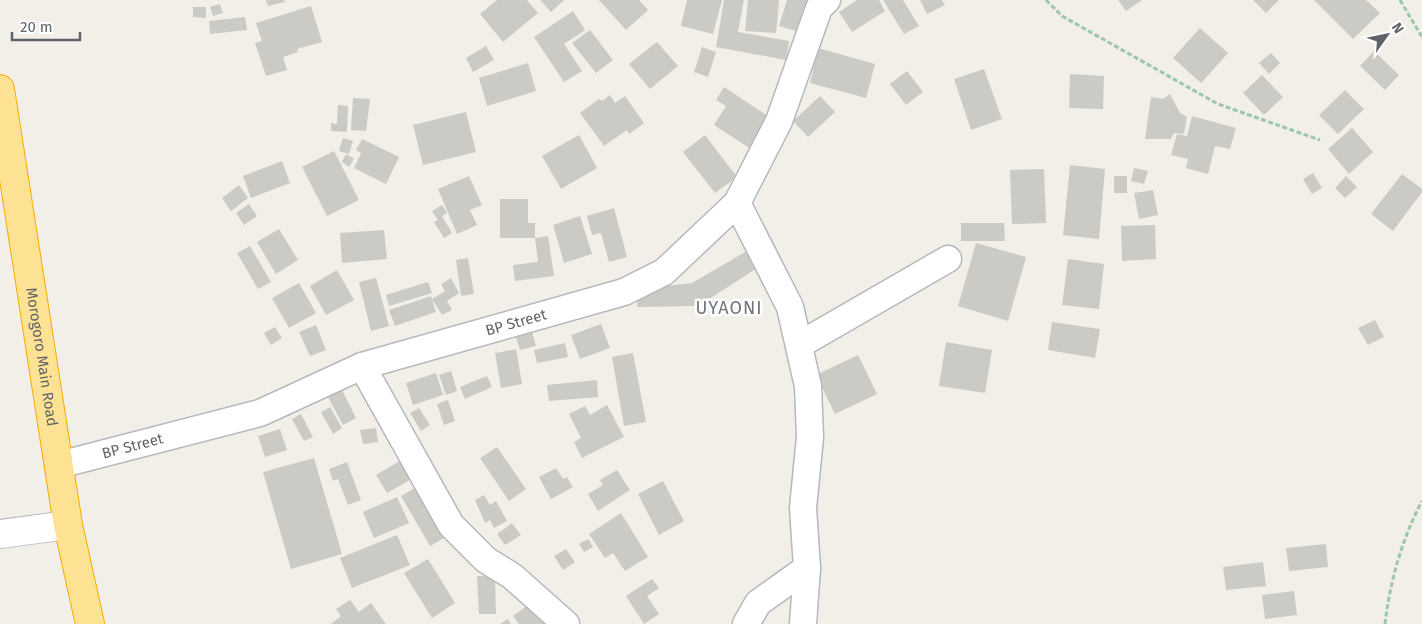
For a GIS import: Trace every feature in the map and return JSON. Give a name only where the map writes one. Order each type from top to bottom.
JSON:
[{"type":"highway","name":"Morogoro Main Road","points":[[0,89],[68,525],[90,624]]},
{"type":"street","name":"BP Street","points":[[59,465],[260,413],[362,366],[624,292],[664,272],[737,203],[779,121],[821,3]]},
{"type":"street","points":[[737,203],[790,307],[808,386],[810,437],[803,508],[806,568],[803,624]]},
{"type":"street","points":[[799,345],[948,259]]},
{"type":"street","points":[[362,366],[451,525],[486,560],[512,576],[566,624]]},
{"type":"street","points":[[0,534],[68,525]]},
{"type":"street","points":[[746,624],[758,603],[806,568]]},
{"type":"path","points":[[1046,0],[1062,16],[1218,104],[1320,140]]},
{"type":"path","points":[[1400,0],[1422,37]]},
{"type":"path","points":[[1385,624],[1396,564],[1409,525],[1422,500]]},
{"type":"building","points":[[266,0],[284,0],[285,2],[268,6]]},
{"type":"building","points":[[497,0],[527,0],[538,13],[503,42],[480,14]]},
{"type":"building","points":[[540,0],[564,0],[551,12]]},
{"type":"building","points":[[599,0],[639,0],[648,10],[626,30]]},
{"type":"building","points":[[687,0],[722,0],[713,34],[681,26]]},
{"type":"building","points":[[724,0],[744,0],[738,32],[789,41],[786,60],[716,47]]},
{"type":"building","points":[[748,0],[779,0],[776,33],[745,31]]},
{"type":"building","points":[[787,0],[808,0],[799,32],[779,26]]},
{"type":"building","points":[[857,0],[879,0],[885,11],[852,32],[839,12]]},
{"type":"building","points":[[883,0],[903,0],[919,26],[904,34]]},
{"type":"building","points":[[920,0],[942,0],[945,5],[927,14]]},
{"type":"building","points":[[1118,0],[1142,0],[1126,11]]},
{"type":"building","points":[[1253,0],[1279,0],[1266,13]]},
{"type":"building","points":[[1314,0],[1366,0],[1380,13],[1353,39]]},
{"type":"building","points":[[220,4],[223,13],[213,16],[210,7]]},
{"type":"building","points":[[311,6],[322,42],[297,49],[298,52],[283,57],[287,70],[266,76],[255,43],[262,41],[256,23]]},
{"type":"building","points":[[193,7],[206,7],[206,18],[193,17]]},
{"type":"building","points":[[573,11],[585,30],[564,44],[582,71],[564,82],[534,37]]},
{"type":"building","points":[[245,17],[247,30],[210,34],[209,21]]},
{"type":"building","points":[[1200,28],[1228,53],[1201,83],[1173,58]]},
{"type":"building","points":[[590,30],[613,60],[596,73],[572,43]]},
{"type":"building","points":[[657,42],[678,66],[650,89],[629,64]]},
{"type":"building","points":[[486,46],[494,60],[473,72],[466,58]]},
{"type":"building","points":[[702,47],[716,52],[708,77],[694,72]]},
{"type":"building","points":[[818,48],[875,64],[866,98],[810,83]]},
{"type":"building","points":[[1374,51],[1399,75],[1385,90],[1360,66]]},
{"type":"building","points":[[1271,53],[1280,63],[1269,74],[1259,63]]},
{"type":"building","points":[[528,63],[536,91],[487,106],[479,78]]},
{"type":"building","points":[[984,69],[1002,119],[971,130],[954,79]]},
{"type":"building","points":[[907,71],[923,92],[906,105],[890,84]]},
{"type":"building","points":[[1070,74],[1104,76],[1103,109],[1069,108]]},
{"type":"building","points":[[1262,75],[1283,97],[1264,115],[1243,93]]},
{"type":"building","points":[[724,87],[771,118],[751,149],[714,125],[726,106],[716,100]]},
{"type":"building","points":[[1345,90],[1364,109],[1338,134],[1319,115]]},
{"type":"building","points":[[1170,94],[1180,113],[1187,117],[1184,134],[1174,133],[1171,139],[1145,139],[1151,97],[1163,99]]},
{"type":"building","points":[[610,95],[615,103],[625,96],[644,123],[629,134],[627,130],[604,146],[580,113],[599,99],[602,101]]},
{"type":"building","points":[[820,96],[835,112],[808,137],[793,121]]},
{"type":"building","points":[[353,98],[370,99],[366,131],[351,130]]},
{"type":"building","points":[[338,105],[348,106],[347,132],[331,131],[331,123],[337,124]]},
{"type":"building","points":[[466,112],[476,152],[423,165],[413,125]]},
{"type":"building","points":[[1192,116],[1236,128],[1230,149],[1215,146],[1208,174],[1186,168],[1188,159],[1171,155],[1177,134],[1187,136]]},
{"type":"building","points":[[1352,128],[1373,152],[1349,174],[1328,149]]},
{"type":"building","points":[[579,135],[597,168],[561,189],[542,156]]},
{"type":"building","points":[[705,135],[737,177],[715,193],[683,152]]},
{"type":"building","points":[[343,138],[353,141],[349,154],[339,151]]},
{"type":"building","points":[[362,139],[399,157],[386,184],[354,168],[361,153],[356,150]]},
{"type":"building","points":[[334,151],[359,200],[327,216],[302,167]]},
{"type":"building","points":[[346,154],[354,159],[349,167],[342,162]]},
{"type":"building","points":[[282,161],[290,183],[251,198],[243,176]]},
{"type":"building","points":[[1070,165],[1105,169],[1099,239],[1063,235]]},
{"type":"building","points":[[1134,168],[1148,171],[1144,184],[1131,181]]},
{"type":"building","points":[[1044,169],[1046,223],[1012,224],[1010,170]]},
{"type":"building","points":[[1313,173],[1322,188],[1312,194],[1303,179]]},
{"type":"building","points":[[1402,174],[1422,189],[1422,192],[1393,231],[1371,214]]},
{"type":"building","points":[[469,176],[482,205],[470,210],[477,225],[457,234],[438,189]]},
{"type":"building","points":[[1114,176],[1127,176],[1127,193],[1114,193]]},
{"type":"building","points":[[1346,176],[1357,187],[1345,198],[1335,188]]},
{"type":"building","points":[[239,185],[248,198],[231,211],[222,198]]},
{"type":"building","points":[[1153,190],[1158,215],[1139,219],[1134,193]]},
{"type":"building","points":[[500,199],[528,199],[528,223],[535,223],[535,238],[500,238]]},
{"type":"building","points":[[249,204],[257,216],[244,225],[236,213]]},
{"type":"building","points":[[442,205],[447,213],[442,216],[452,233],[444,238],[434,222],[438,220],[432,211]]},
{"type":"building","points":[[614,208],[627,257],[609,262],[601,233],[592,235],[587,216]]},
{"type":"building","points":[[580,216],[592,254],[564,263],[553,225]]},
{"type":"building","points":[[961,223],[1004,223],[1005,241],[961,241]]},
{"type":"building","points":[[1155,225],[1156,259],[1122,261],[1121,226]]},
{"type":"building","points":[[279,229],[298,260],[276,274],[257,242]]},
{"type":"building","points":[[384,230],[387,259],[342,263],[340,233]]},
{"type":"building","points":[[548,236],[554,276],[515,281],[513,265],[538,262],[535,238]]},
{"type":"building","points":[[976,243],[1026,257],[1008,321],[958,306]]},
{"type":"building","points":[[250,246],[271,282],[258,289],[237,253]]},
{"type":"building","points":[[752,248],[765,263],[698,306],[637,307],[639,289],[692,283]]},
{"type":"building","points":[[468,258],[474,294],[461,296],[456,260]]},
{"type":"building","points":[[1068,259],[1104,264],[1099,309],[1062,305]]},
{"type":"building","points":[[337,270],[354,300],[326,315],[310,286]]},
{"type":"building","points":[[376,278],[389,326],[371,331],[359,282]]},
{"type":"building","points":[[451,278],[459,293],[447,301],[452,310],[442,315],[432,299],[445,291],[441,284]]},
{"type":"building","points":[[428,282],[432,293],[389,306],[386,295]]},
{"type":"building","points":[[299,283],[316,313],[289,328],[272,298]]},
{"type":"building","points":[[431,296],[436,312],[395,326],[389,310]]},
{"type":"building","points":[[1375,320],[1384,337],[1368,345],[1358,328]]},
{"type":"building","points":[[1052,322],[1100,329],[1095,358],[1048,350]]},
{"type":"building","points":[[601,324],[610,348],[580,359],[571,335]]},
{"type":"building","points":[[316,325],[326,350],[310,356],[299,332]]},
{"type":"building","points":[[275,327],[282,338],[271,345],[264,333]]},
{"type":"building","points":[[532,332],[536,346],[520,350],[516,337]]},
{"type":"building","points":[[946,342],[992,350],[985,393],[939,386]]},
{"type":"building","points":[[565,343],[568,357],[537,363],[534,350]]},
{"type":"building","points":[[516,349],[522,384],[501,388],[495,353]]},
{"type":"building","points":[[633,353],[646,422],[624,426],[612,357]]},
{"type":"building","points":[[858,355],[877,394],[835,414],[816,375]]},
{"type":"building","points":[[451,371],[457,391],[446,395],[439,375]]},
{"type":"building","points":[[436,373],[443,395],[413,405],[406,383]]},
{"type":"building","points":[[487,376],[492,387],[465,399],[460,387]]},
{"type":"building","points":[[597,380],[598,397],[549,401],[547,385]]},
{"type":"building","points":[[342,390],[356,418],[343,425],[328,397]]},
{"type":"building","points":[[448,400],[455,421],[444,425],[437,404]]},
{"type":"building","points":[[607,405],[624,437],[582,458],[574,442],[581,438],[569,414],[585,406],[590,415]]},
{"type":"building","points":[[330,407],[342,428],[333,434],[321,412]]},
{"type":"building","points":[[419,408],[430,425],[421,431],[410,413]]},
{"type":"building","points":[[301,414],[313,437],[304,441],[292,419]]},
{"type":"building","points":[[376,428],[378,442],[363,444],[360,430]]},
{"type":"building","points":[[280,429],[287,450],[265,457],[258,436]]},
{"type":"building","points":[[497,447],[526,489],[509,501],[480,458]]},
{"type":"building","points":[[314,458],[342,554],[291,569],[263,472]]},
{"type":"building","points":[[405,458],[415,477],[387,493],[376,475]]},
{"type":"building","points":[[347,462],[361,500],[348,505],[338,479],[333,481],[329,469]]},
{"type":"building","points":[[556,468],[563,479],[567,477],[573,487],[551,499],[539,477]]},
{"type":"building","points":[[617,470],[630,490],[598,511],[588,494],[603,485],[600,480]]},
{"type":"building","points":[[663,481],[684,521],[659,535],[638,494]]},
{"type":"building","points":[[422,484],[451,534],[430,546],[401,496]]},
{"type":"building","points":[[484,495],[490,505],[496,501],[507,521],[494,528],[490,520],[485,523],[475,500]]},
{"type":"building","points":[[397,497],[409,523],[374,538],[363,512]]},
{"type":"building","points":[[621,513],[648,557],[625,571],[613,553],[605,558],[589,534]]},
{"type":"building","points":[[512,523],[521,535],[505,545],[497,534]]},
{"type":"building","points":[[397,535],[410,565],[352,588],[340,558]]},
{"type":"building","points":[[588,539],[593,547],[584,552],[579,544]]},
{"type":"building","points":[[1326,544],[1328,567],[1289,571],[1286,548]]},
{"type":"building","points":[[566,549],[575,562],[563,570],[554,556]]},
{"type":"building","points":[[428,559],[455,603],[432,618],[404,573]]},
{"type":"building","points":[[1263,562],[1266,586],[1226,590],[1223,567]]},
{"type":"building","points":[[477,576],[495,576],[496,614],[479,614]]},
{"type":"building","points":[[652,579],[659,588],[647,596],[659,614],[644,624],[626,596]]},
{"type":"building","points":[[1294,591],[1297,615],[1265,619],[1262,595]]},
{"type":"building","points":[[350,600],[359,612],[371,603],[386,624],[331,624],[341,616],[336,609]]},
{"type":"building","points":[[532,602],[548,624],[519,624],[513,616]]},
{"type":"building","points":[[508,619],[511,624],[500,624]]},
{"type":"district","name":"UYAONI","points":[[729,308]]}]
